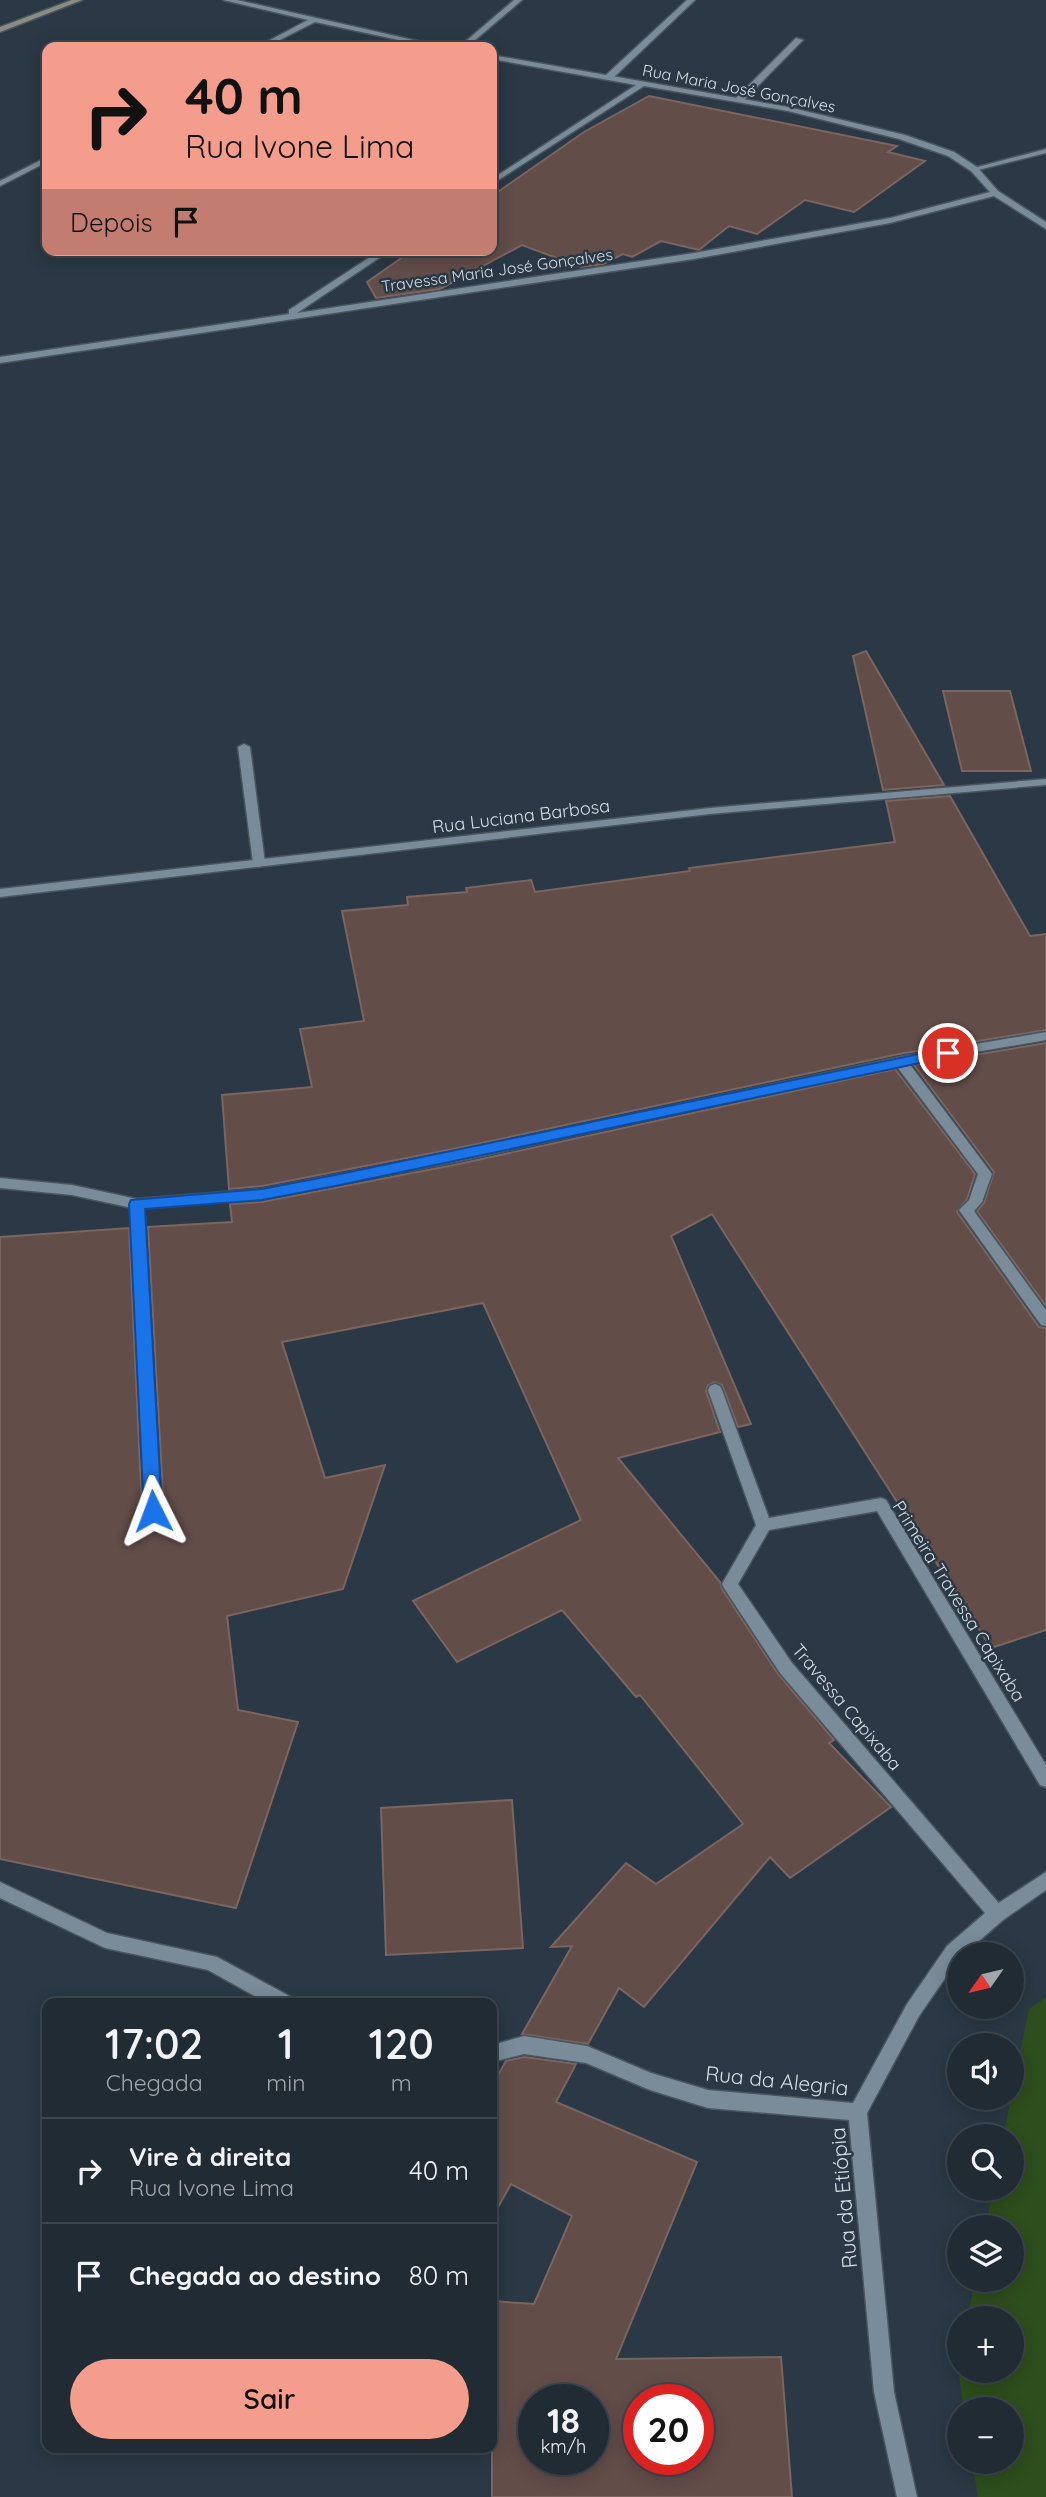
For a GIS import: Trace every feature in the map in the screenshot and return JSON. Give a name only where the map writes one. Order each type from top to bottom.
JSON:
[{"type":"street","points":[[0,30],[78,0]]},
{"type":"street","points":[[227,0],[415,42]]},
{"type":"street","points":[[469,42],[519,0]]},
{"type":"street","points":[[609,77],[691,0]]},
{"type":"street","points":[[271,42],[312,21]]},
{"type":"street","points":[[739,100],[800,40]]},
{"type":"street","name":"Rua Maria José Gonçalves","points":[[497,58],[739,100],[902,137],[951,154],[974,169],[995,193],[1046,226]]},
{"type":"street","points":[[497,179],[643,83]]},
{"type":"street","points":[[974,169],[1046,151]]},
{"type":"street","points":[[0,184],[42,162]]},
{"type":"street","name":"Travessa Maria José Gonçalves","points":[[0,360],[708,253],[890,220],[995,193]]},
{"type":"street","points":[[288,315],[378,256]]},
{"type":"street","points":[[244,747],[259,863]]},
{"type":"street","name":"Rua Luciana Barbosa","points":[[0,893],[710,811],[1046,782]]},
{"type":"street","points":[[0,1183],[72,1190],[136,1204],[262,1194],[900,1061],[1045,1038]]},
{"type":"street","points":[[900,1061],[985,1174],[975,1202],[966,1210],[1046,1321]]},
{"type":"street","points":[[136,1204],[153,1511]]},
{"type":"street","points":[[715,1390],[764,1525]]},
{"type":"street","name":"Primeira Travessa Capixaba","points":[[764,1525],[881,1504],[1046,1780]]},
{"type":"street","name":"Travessa Capixaba","points":[[764,1525],[730,1584],[786,1668],[997,1914]]},
{"type":"street","name":"Rua da Etiópia","points":[[906,2497],[884,2392],[858,2112],[913,2010],[953,1952],[997,1914],[1046,1880]]},
{"type":"street","points":[[0,1891],[105,1940],[211,1963],[276,1998]]},
{"type":"street","name":"Rua da Alegria","points":[[497,2052],[524,2045],[587,2055],[650,2081],[708,2099],[858,2112]]},
{"type":"green space","points":[[1046,1997],[1046,2497],[978,2497],[974,2474],[1024,2474],[1024,2397],[962,2397],[960,2383],[1024,2383],[1024,2306],[970,2306],[973,2292],[1024,2292],[1024,2215],[988,2215],[991,2201],[1024,2201],[1024,2124],[1006,2124],[1008,2110],[1024,2110],[1024,2034],[1029,2009]]},
{"type":"building","points":[[649,96],[897,146],[888,152],[925,161],[854,212],[805,200],[757,234],[729,226],[699,250],[661,241],[632,257],[623,254],[603,264],[581,267],[522,245],[440,289],[376,298],[367,282],[404,256],[497,256],[497,193],[584,132]]},
{"type":"building","points":[[866,651],[944,785],[883,790],[853,656]]},
{"type":"building","points":[[943,691],[1010,691],[1031,771],[962,771]]},
{"type":"building","points":[[950,796],[1030,936],[1046,934],[1046,1030],[899,1054],[458,1148],[262,1186],[229,1189],[222,1095],[312,1087],[300,1029],[364,1021],[342,911],[408,905],[407,897],[467,892],[466,888],[531,880],[535,892],[690,871],[689,868],[895,842],[886,801]]},
{"type":"building","points":[[1046,1043],[1046,1306],[977,1211],[984,1203],[994,1172],[914,1065]]},
{"type":"building","points":[[895,1069],[975,1174],[967,1199],[957,1212],[1039,1327],[1046,1328],[1046,1630],[991,1648],[712,1214],[671,1236],[751,1424],[738,1427],[722,1385],[714,1382],[708,1385],[706,1391],[720,1432],[618,1458],[720,1582],[778,1674],[834,1740],[829,1743],[891,1807],[790,1878],[770,1857],[644,2007],[619,1988],[588,2044],[522,2034],[572,1946],[551,1947],[626,1863],[656,1884],[743,1824],[640,1695],[636,1697],[562,1610],[457,1662],[413,1601],[581,1520],[483,1303],[282,1342],[325,1478],[385,1465],[343,1589],[227,1616],[238,1710],[298,1722],[236,1908],[0,1859],[0,1237],[129,1228],[142,1511],[147,1517],[154,1519],[164,1511],[148,1227],[232,1222],[230,1204],[262,1202],[459,1164]]},
{"type":"building","points":[[512,1800],[523,1948],[386,1955],[381,1808]]},
{"type":"building","points":[[524,2057],[576,2064],[556,2102],[697,2162],[616,2359],[781,2357],[792,2497],[492,2497],[492,2453],[497,2453],[497,2301],[534,2304],[572,2216],[511,2184],[497,2209],[497,2077],[506,2061]]},
{"type":"route","points":[[153,1511],[136,1204],[262,1194],[335,1181],[948,1053]]}]
